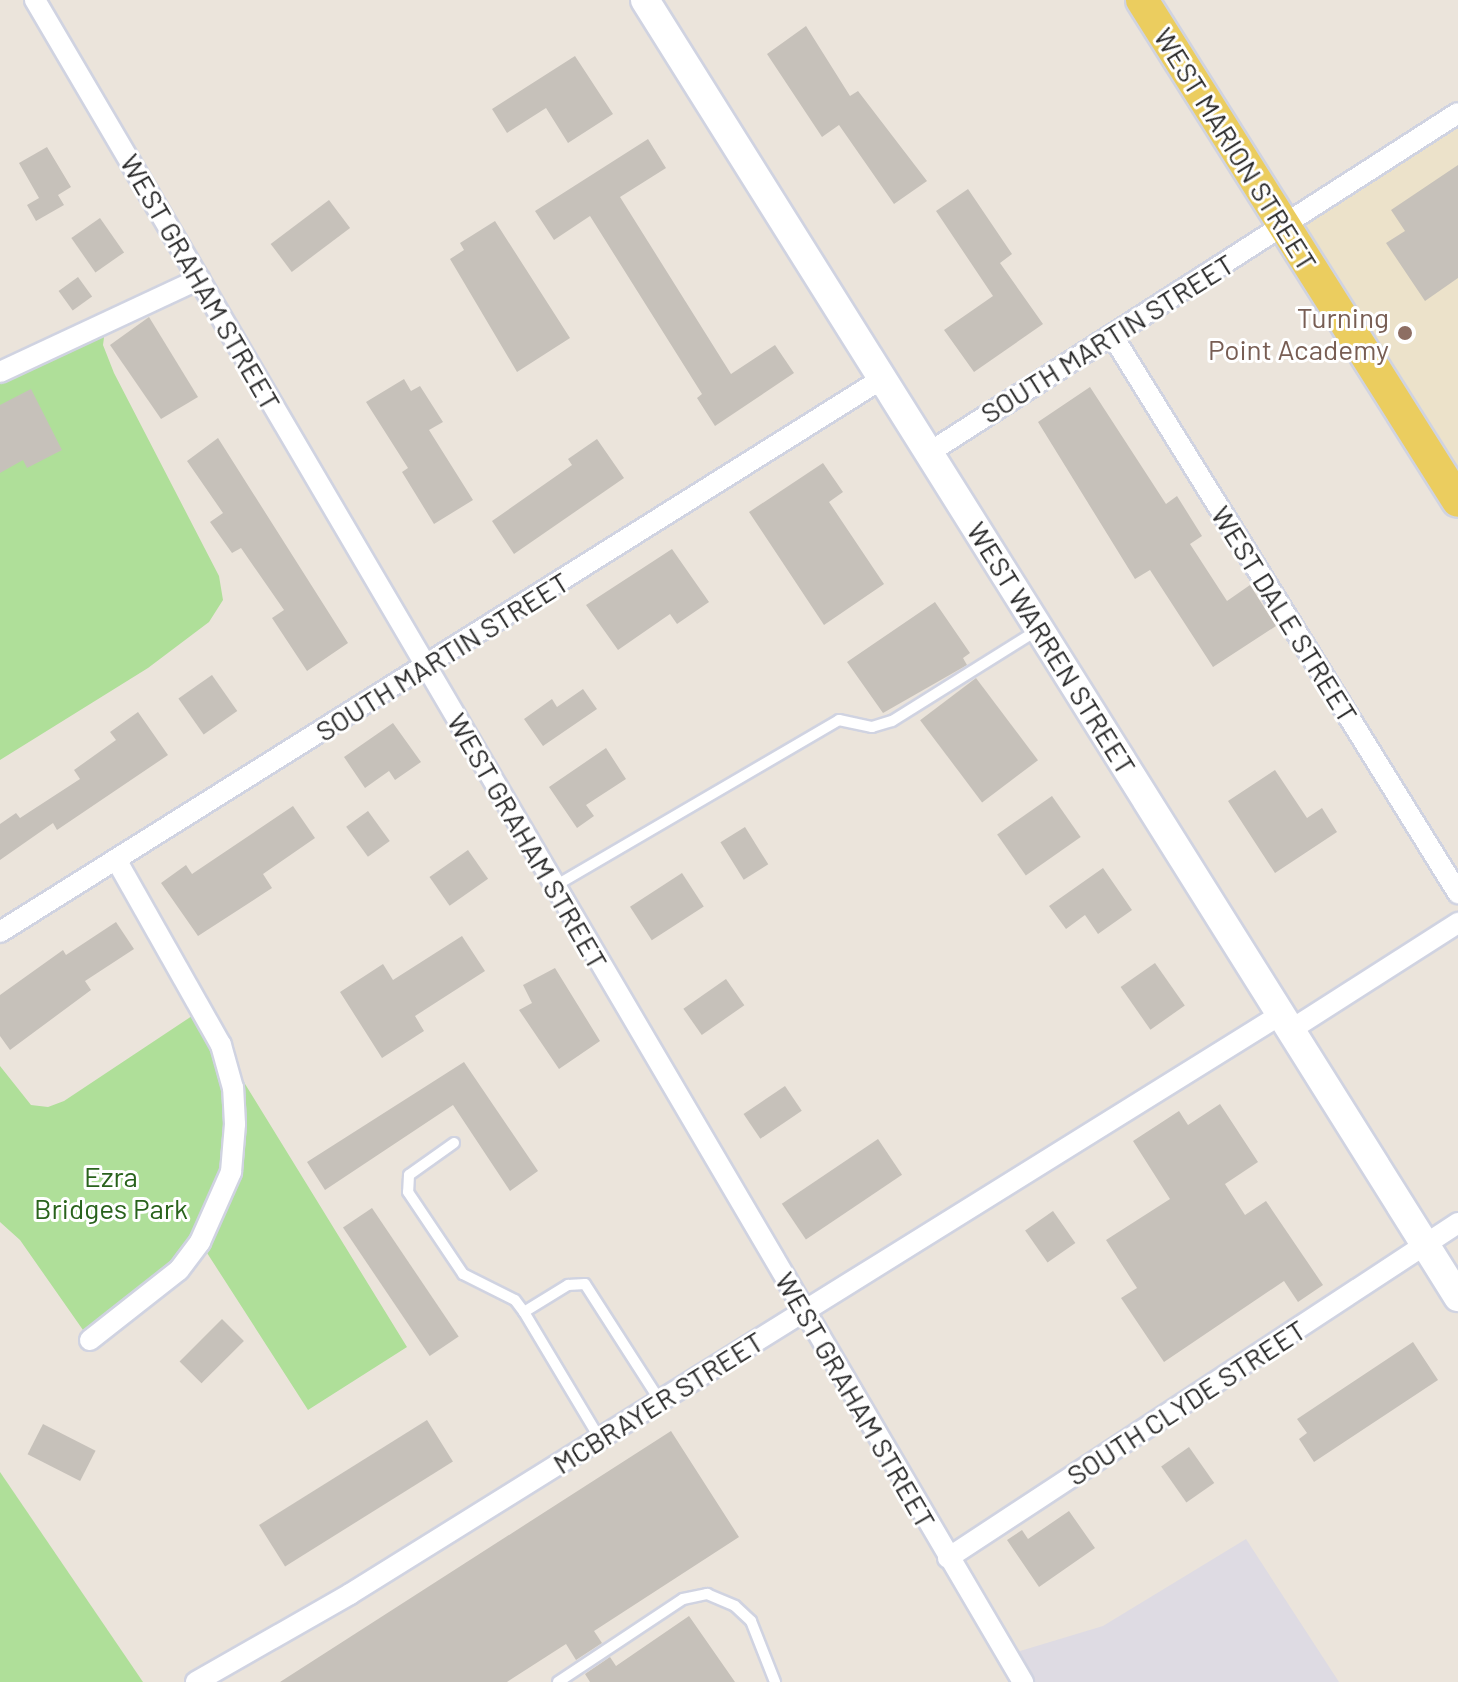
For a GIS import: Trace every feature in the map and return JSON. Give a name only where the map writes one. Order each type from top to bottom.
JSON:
[{"type":"main road","name":"WEST WARREN STREET","points":[[645,0],[1423,1246],[1458,1297]]},
{"type":"main road","name":"WEST MARION STREET","points":[[1142,0],[1458,501]]},
{"type":"street","name":"WEST GRAHAM STREET","points":[[35,0],[1023,1682]]},
{"type":"street","name":"SOUTH MARTIN STREET","points":[[930,452],[1458,113]]},
{"type":"street","points":[[0,372],[199,279]]},
{"type":"street","name":"WEST DALE STREET","points":[[1112,335],[1458,893]]},
{"type":"street","name":"SOUTH MARTIN STREET","points":[[0,932],[883,378]]},
{"type":"street","points":[[90,1340],[179,1270],[200,1242],[231,1172],[235,1124],[233,1088],[221,1045],[117,861]]},
{"type":"street","name":"MCBRAYER STREET","points":[[196,1682],[600,1439],[804,1311],[1284,1023],[1458,923]]},
{"type":"street","name":"SOUTH CLYDE STREET","points":[[948,1558],[1458,1223]]},
{"type":"lane","points":[[555,886],[839,720],[872,727],[892,721],[1040,629]]},
{"type":"lane","points":[[454,1143],[409,1175],[408,1192],[463,1274],[515,1300],[600,1439]]},
{"type":"lane","points":[[524,1312],[568,1285],[585,1284],[660,1401]]},
{"type":"lane","points":[[558,1682],[683,1599],[707,1594],[735,1606],[751,1621],[775,1682]]},
{"type":"shaded area","name":"Turning Point Academy","points":[[1458,113],[1458,501],[1285,225]]},
{"type":"shaded area","points":[[1246,1539],[1339,1682],[1023,1682],[1007,1655],[1103,1626]]},
{"type":"green space","points":[[106,323],[103,345],[114,373],[219,576],[223,600],[209,622],[148,668],[0,760],[0,372]]},
{"type":"green space","name":"Ezra Bridges Park","points":[[204,1008],[221,1045],[407,1347],[308,1410],[200,1242],[90,1340],[20,1240],[0,1222],[0,1066],[31,1105],[48,1107],[64,1101]]},
{"type":"green space","points":[[0,1472],[143,1682],[0,1682]]},
{"type":"building","points":[[806,26],[850,96],[858,91],[927,181],[894,204],[839,125],[822,137],[767,54]]},
{"type":"building","points":[[575,56],[613,114],[568,143],[546,108],[507,133],[492,109]]},
{"type":"building","points":[[648,139],[666,168],[620,197],[731,374],[775,345],[794,373],[715,426],[697,398],[702,394],[590,216],[554,240],[535,211]]},
{"type":"building","points":[[47,147],[71,187],[58,195],[64,205],[36,221],[27,205],[39,198],[19,163]]},
{"type":"building","points":[[1458,165],[1458,278],[1425,301],[1386,243],[1405,231],[1391,210]]},
{"type":"building","points":[[968,189],[1012,254],[1000,263],[1043,324],[974,372],[944,330],[993,296],[936,211]]},
{"type":"building","points":[[329,200],[350,228],[292,272],[271,244]]},
{"type":"building","points":[[100,218],[124,252],[95,272],[71,238]]},
{"type":"building","points":[[495,221],[570,338],[517,372],[450,259],[464,250],[460,243]]},
{"type":"building","points":[[78,277],[92,296],[73,311],[59,291]]},
{"type":"building","points":[[149,317],[198,397],[161,419],[110,345]]},
{"type":"building","points":[[404,379],[411,391],[420,386],[443,422],[429,430],[473,500],[434,524],[402,472],[408,468],[366,402]]},
{"type":"building","points":[[1090,387],[1166,504],[1177,496],[1202,536],[1190,544],[1227,601],[1250,585],[1276,626],[1213,667],[1150,570],[1135,579],[1038,422]]},
{"type":"building","points":[[31,389],[62,450],[27,468],[23,460],[0,473],[0,405]]},
{"type":"building","points":[[218,438],[348,643],[307,671],[272,618],[284,610],[241,548],[232,553],[210,522],[223,513],[187,461]]},
{"type":"building","points":[[597,439],[624,478],[514,554],[492,521],[572,465],[568,459]]},
{"type":"building","points":[[823,463],[843,492],[829,502],[884,584],[824,625],[749,512]]},
{"type":"building","points":[[672,549],[709,602],[677,624],[670,614],[618,650],[586,605]]},
{"type":"building","points":[[935,602],[970,653],[963,658],[967,665],[883,713],[847,662]]},
{"type":"building","points":[[212,675],[237,711],[204,735],[178,699]]},
{"type":"building","points":[[976,678],[1038,760],[982,802],[920,720]]},
{"type":"building","points":[[583,689],[597,709],[543,746],[524,719],[552,699],[557,707]]},
{"type":"building","points":[[138,712],[168,755],[57,830],[53,823],[0,860],[0,824],[16,813],[20,818],[80,779],[74,770],[116,740],[110,732]]},
{"type":"building","points":[[393,723],[421,762],[395,780],[389,771],[365,788],[344,757]]},
{"type":"building","points":[[606,748],[626,779],[586,805],[594,816],[577,828],[549,787]]},
{"type":"building","points":[[1275,770],[1307,818],[1322,808],[1337,832],[1275,873],[1228,801]]},
{"type":"building","points":[[1052,796],[1081,837],[1026,875],[997,834]]},
{"type":"building","points":[[293,806],[315,838],[263,874],[272,888],[198,936],[161,883],[186,865],[192,874]]},
{"type":"building","points":[[368,811],[390,841],[368,857],[346,827]]},
{"type":"building","points":[[745,827],[768,864],[744,880],[720,842]]},
{"type":"building","points":[[468,850],[488,879],[450,906],[429,877]]},
{"type":"building","points":[[1103,868],[1132,910],[1098,934],[1085,915],[1066,929],[1049,906]]},
{"type":"building","points":[[682,873],[704,907],[652,940],[630,907]]},
{"type":"building","points":[[116,922],[134,949],[85,981],[91,990],[10,1050],[0,1036],[0,995],[63,950],[66,955]]},
{"type":"building","points":[[462,936],[485,971],[415,1016],[424,1031],[382,1058],[340,992],[383,964],[393,980]]},
{"type":"building","points":[[1155,963],[1185,1006],[1150,1030],[1121,987]]},
{"type":"building","points":[[555,968],[600,1041],[559,1069],[519,1010],[532,1003],[523,985]]},
{"type":"building","points":[[726,979],[744,1005],[702,1035],[683,1009]]},
{"type":"building","points":[[464,1062],[538,1171],[510,1191],[453,1105],[325,1190],[307,1162]]},
{"type":"building","points":[[785,1086],[802,1111],[760,1139],[744,1114]]},
{"type":"building","points":[[1220,1104],[1258,1162],[1225,1184],[1245,1215],[1266,1201],[1323,1285],[1298,1302],[1284,1281],[1164,1362],[1121,1298],[1137,1288],[1106,1240],[1170,1199],[1133,1141],[1179,1111],[1188,1125]]},
{"type":"building","points":[[878,1139],[902,1175],[806,1240],[782,1204]]},
{"type":"building","points":[[372,1208],[459,1337],[430,1356],[343,1228]]},
{"type":"building","points":[[1053,1211],[1075,1243],[1048,1262],[1025,1231]]},
{"type":"building","points":[[222,1319],[244,1341],[201,1383],[180,1361]]},
{"type":"building","points":[[1413,1342],[1438,1380],[1314,1462],[1299,1439],[1307,1433],[1297,1419]]},
{"type":"building","points":[[427,1420],[453,1462],[285,1566],[259,1525]]},
{"type":"building","points":[[43,1424],[96,1451],[80,1481],[28,1454]]},
{"type":"building","points":[[671,1431],[739,1537],[594,1631],[602,1643],[576,1660],[566,1644],[507,1682],[280,1682]]},
{"type":"building","points":[[1189,1447],[1214,1483],[1186,1503],[1161,1467]]},
{"type":"building","points":[[1069,1511],[1095,1548],[1039,1587],[1007,1540],[1022,1530],[1028,1539]]},
{"type":"building","points":[[689,1616],[735,1682],[590,1682],[585,1674],[610,1657],[616,1666]]},
{"type":"place","name":"Turning Point Academy","points":[[1405,333]]}]
